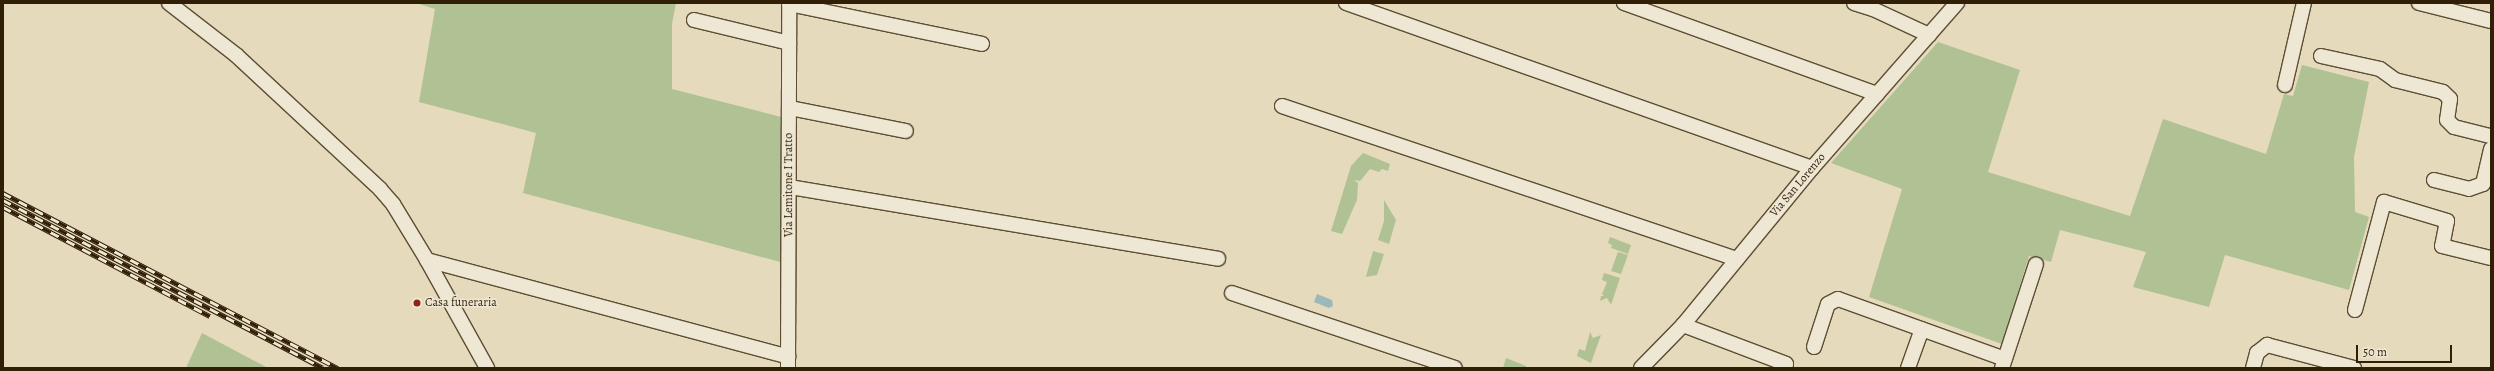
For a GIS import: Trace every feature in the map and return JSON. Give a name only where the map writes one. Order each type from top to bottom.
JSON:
[{"type":"street","points":[[169,3],[236,55],[380,189],[393,204],[427,260],[487,368]]},
{"type":"street","points":[[1346,3],[1812,168]]},
{"type":"street","points":[[1624,3],[1876,94]]},
{"type":"street","points":[[1854,3],[1873,9],[1929,35]]},
{"type":"street","name":"Via San Lorenzo","points":[[1641,368],[1683,325],[1812,168],[1957,3]]},
{"type":"street","points":[[2285,85],[2304,3]]},
{"type":"street","points":[[2419,3],[2469,9],[2491,21]]},
{"type":"street","points":[[789,4],[982,44]]},
{"type":"street","name":"Via Lemitone I Tratto","points":[[788,362],[790,187],[789,4]]},
{"type":"street","points":[[694,20],[789,43]]},
{"type":"street","points":[[2321,56],[2380,69],[2395,80],[2443,92],[2450,100],[2447,120],[2454,127],[2491,136]]},
{"type":"street","points":[[1282,106],[1737,259]]},
{"type":"street","points":[[790,108],[906,131]]},
{"type":"street","points":[[2434,180],[2469,189],[2483,184],[2491,149]]},
{"type":"street","points":[[790,187],[1218,259]]},
{"type":"street","points":[[2355,310],[2384,202],[2447,221],[2442,246],[2491,258]]},
{"type":"street","points":[[427,260],[788,362]]},
{"type":"street","points":[[1814,347],[1828,304],[1838,299],[1922,329],[2004,364],[2036,264]]},
{"type":"street","points":[[1232,293],[1456,368]]},
{"type":"street","points":[[1683,325],[1786,364],[1785,368]]},
{"type":"street","points":[[1908,368],[1922,329]]},
{"type":"street","points":[[2253,368],[2257,353],[2267,345],[2354,368]]},
{"type":"green space","points":[[416,3],[676,3],[672,24],[672,89],[785,118],[784,263],[523,193],[536,133],[419,102],[435,9]]},
{"type":"green space","points":[[1938,42],[2020,70],[1988,172],[2130,216],[2163,119],[2266,154],[2284,94],[2293,96],[2302,65],[2369,82],[2354,157],[2355,212],[2369,217],[2349,290],[2225,255],[2209,307],[2133,287],[2146,252],[2060,230],[2051,262],[2029,256],[2002,344],[1869,297],[1902,189],[1831,163]]},
{"type":"green space","points":[[1363,153],[1390,164],[1388,171],[1382,169],[1379,172],[1370,169],[1360,181],[1354,180],[1358,183],[1357,200],[1342,234],[1331,231],[1351,166]]},
{"type":"green space","points":[[1384,200],[1396,220],[1389,244],[1378,240],[1384,221]]},
{"type":"green space","points":[[1610,237],[1631,245],[1628,254],[1611,248],[1612,245],[1608,243]]},
{"type":"green space","points":[[1373,251],[1384,254],[1377,275],[1366,277]]},
{"type":"green space","points":[[1618,252],[1628,255],[1621,274],[1611,271]]},
{"type":"green space","points":[[1604,273],[1620,278],[1611,305],[1607,298],[1600,301],[1601,296],[1604,296],[1602,294],[1607,282],[1602,280]]},
{"type":"green space","points":[[1590,332],[1593,338],[1601,335],[1591,363],[1577,356],[1579,349],[1585,351]]},
{"type":"green space","points":[[202,333],[268,368],[186,368]]},
{"type":"green space","points":[[1506,358],[1526,366],[1526,368],[1503,368]]},
{"type":"water","points":[[1317,294],[1332,300],[1333,306],[1329,308],[1314,302]]},
{"type":"railway","points":[[3,193],[338,368]]},
{"type":"railway","points":[[3,200],[323,368]]},
{"type":"railway","points":[[3,207],[210,316]]},
{"type":"place","name":"Casa funeraria","points":[[417,303]]}]
